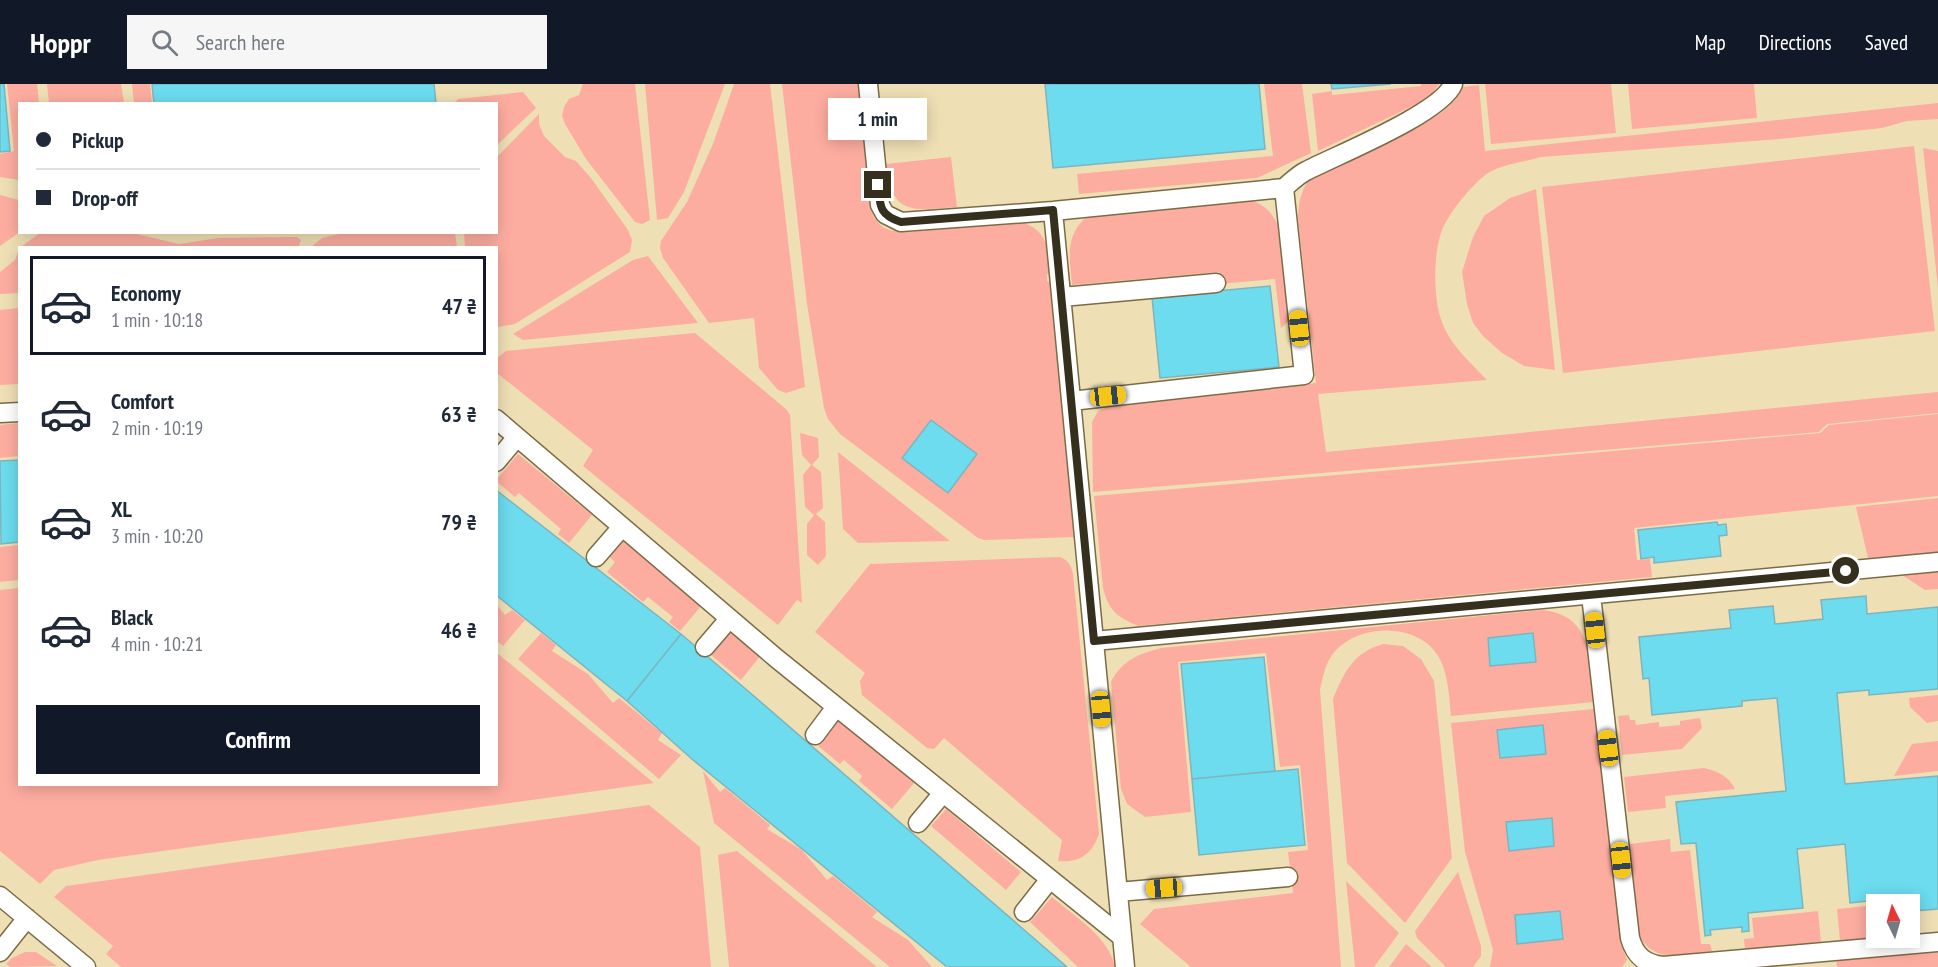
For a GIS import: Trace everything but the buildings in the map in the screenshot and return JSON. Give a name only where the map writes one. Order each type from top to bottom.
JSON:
[{"type":"lane","points":[[868,84],[880,205],[891,219],[901,222],[1284,188],[1303,172],[1416,116],[1443,98],[1451,90],[1453,84]]},
{"type":"lane","points":[[1071,401],[1304,375],[1284,188]]},
{"type":"lane","points":[[1053,210],[1125,967]]},
{"type":"lane","points":[[1062,297],[1216,283]]},
{"type":"lane","points":[[0,413],[18,412]]},
{"type":"lane","points":[[498,421],[729,619],[1122,937]]},
{"type":"lane","points":[[498,460],[517,437]]},
{"type":"lane","points":[[596,557],[622,527]]},
{"type":"lane","points":[[1094,641],[1938,562]]},
{"type":"lane","points":[[1591,595],[1630,938],[1633,950],[1641,959],[1651,965],[1663,966],[1938,942]]},
{"type":"lane","points":[[705,647],[729,619]]},
{"type":"lane","points":[[815,735],[836,707]]},
{"type":"lane","points":[[918,823],[943,793]]},
{"type":"lane","points":[[1118,892],[1288,877]]},
{"type":"lane","points":[[1024,912],[1050,879]]},
{"type":"lane","points":[[0,896],[83,966]]},
{"type":"lane","points":[[0,952],[27,918]]},
{"type":"shaded area","points":[[7,84],[37,84],[39,102],[18,102],[18,180],[0,177],[0,154],[14,151]]},
{"type":"shaded area","points":[[47,84],[121,84],[124,102],[49,102]]},
{"type":"shaded area","points":[[132,84],[150,84],[152,102],[134,102]]},
{"type":"shaded area","points":[[583,84],[635,84],[650,220],[642,224],[635,222],[586,159],[565,124],[562,116],[564,107],[569,99],[579,95]]},
{"type":"shaded area","points":[[645,84],[725,84],[684,192],[668,218],[657,220]]},
{"type":"shaded area","points":[[734,84],[770,84],[805,387],[786,393],[778,390],[759,368],[754,318],[709,323],[663,258],[660,248],[661,241],[687,202],[713,144]]},
{"type":"shaded area","points":[[782,84],[858,84],[870,207],[876,221],[885,228],[911,232],[1017,221],[1035,228],[1040,233],[1049,254],[1051,273],[1047,274],[1047,281],[1052,282],[1075,537],[984,540],[978,538],[840,434],[828,419],[824,408],[807,304]]},
{"type":"shaded area","points":[[1264,84],[1302,84],[1311,153],[1257,178],[1079,194],[1077,174],[1273,156]]},
{"type":"shaded area","points":[[1421,84],[1439,84],[1432,94],[1417,104],[1318,151],[1312,94],[1332,91],[1332,95],[1421,86]]},
{"type":"shaded area","points":[[1485,84],[1611,84],[1616,133],[1491,144]]},
{"type":"shaded area","points":[[1628,84],[1754,84],[1757,118],[1632,129]]},
{"type":"shaded area","points":[[1479,85],[1485,151],[1938,103],[1938,119],[1907,121],[1882,128],[1780,139],[1541,157],[1507,165],[1488,173],[1468,191],[1445,223],[1439,240],[1435,276],[1439,312],[1450,338],[1487,380],[1318,394],[1326,452],[1938,392],[1938,413],[1827,424],[1819,432],[1093,492],[1092,422],[1098,411],[1115,403],[1316,383],[1298,218],[1303,189],[1314,174],[1421,125],[1450,105],[1463,87]]},
{"type":"shaded area","points":[[523,92],[536,108],[498,144],[498,102],[455,102],[458,99]]},
{"type":"shaded area","points":[[539,114],[539,124],[544,136],[565,157],[576,161],[591,178],[628,230],[632,240],[630,252],[515,324],[498,327],[498,246],[465,246],[464,234],[498,234],[498,156]]},
{"type":"shaded area","points":[[1914,146],[1935,331],[1563,373],[1542,187]]},
{"type":"shaded area","points":[[1923,148],[1938,151],[1938,288]]},
{"type":"shaded area","points":[[951,157],[957,207],[917,209],[899,202],[893,194],[886,164]]},
{"type":"shaded area","points":[[1536,189],[1555,370],[1524,366],[1502,353],[1483,336],[1473,323],[1467,304],[1462,272],[1473,237],[1484,216],[1510,198]]},
{"type":"shaded area","points":[[0,195],[18,200],[18,233],[0,246]]},
{"type":"shaded area","points":[[1245,199],[1265,208],[1278,225],[1289,321],[1281,328],[1275,279],[1220,284],[1219,272],[1072,285],[1071,240],[1086,217]]},
{"type":"shaded area","points":[[38,234],[136,234],[179,244],[218,238],[297,237],[301,240],[299,246],[22,246]]},
{"type":"shaded area","points":[[339,234],[455,234],[457,246],[312,246],[322,238]]},
{"type":"shaded area","points":[[18,252],[18,293],[0,294],[0,272],[15,260]]},
{"type":"shaded area","points":[[648,256],[698,323],[523,340],[513,334],[633,260]]},
{"type":"shaded area","points":[[18,308],[18,384],[0,385],[0,310]]},
{"type":"shaded area","points":[[695,333],[787,410],[790,415],[802,603],[797,600],[778,625],[583,466],[593,450],[498,374],[498,357],[506,351]]},
{"type":"shaded area","points":[[1938,414],[1938,496],[1634,528],[1637,560],[1650,559],[1652,577],[1138,626],[1125,620],[1111,608],[1103,588],[1094,496],[1820,433],[1829,425]]},
{"type":"shaded area","points":[[18,423],[18,456],[0,458],[0,425]]},
{"type":"shaded area","points":[[800,433],[818,438],[819,457],[812,465],[821,472],[823,508],[816,514],[825,522],[826,556],[818,565],[807,555],[807,524],[814,515],[805,507],[803,475],[811,465],[802,455]]},
{"type":"shaded area","points":[[838,452],[950,541],[858,543],[843,529]]},
{"type":"shaded area","points":[[518,454],[592,515],[569,543],[558,534],[561,529],[519,493],[515,497],[498,483],[498,478]]},
{"type":"shaded area","points":[[1938,498],[1938,553],[1868,558],[1856,507]]},
{"type":"shaded area","points":[[624,541],[702,605],[680,631],[669,622],[673,617],[648,597],[643,602],[607,572],[615,562],[610,557]]},
{"type":"shaded area","points":[[18,545],[18,580],[0,582],[0,547]]},
{"type":"shaded area","points":[[1060,557],[1069,563],[1073,574],[1099,834],[1089,852],[1079,859],[1066,861],[1058,861],[1062,840],[944,738],[934,749],[927,748],[862,695],[860,681],[865,673],[815,632],[870,564]]},
{"type":"shaded area","points":[[1938,572],[1938,589],[1925,590],[1902,575]]},
{"type":"shaded area","points":[[18,588],[18,786],[498,786],[498,654],[654,783],[98,860],[54,870],[40,884],[0,851],[0,590]]},
{"type":"shaded area","points":[[498,606],[505,615],[512,610],[525,620],[503,646],[498,642]]},
{"type":"shaded area","points":[[1542,610],[1559,614],[1572,621],[1580,631],[1590,657],[1594,702],[1451,716],[1447,679],[1441,661],[1431,647],[1420,639],[1394,631],[1366,633],[1341,645],[1332,655],[1324,671],[1320,689],[1341,967],[1191,967],[1140,924],[1154,909],[1293,893],[1288,852],[1308,850],[1300,765],[1280,767],[1266,653],[1178,662],[1191,812],[1145,817],[1127,804],[1121,789],[1111,682],[1115,674],[1126,663],[1161,648]]},
{"type":"shaded area","points":[[732,631],[761,655],[741,680],[711,655]]},
{"type":"shaded area","points":[[541,633],[556,645],[552,651],[588,674],[613,703],[619,698],[662,733],[658,740],[681,755],[659,779],[518,659]]},
{"type":"shaded area","points":[[1383,644],[1403,646],[1421,659],[1434,681],[1452,858],[1405,923],[1347,863],[1333,699],[1351,664],[1364,652]]},
{"type":"shaded area","points":[[1938,695],[1938,721],[1927,723],[1910,707],[1909,698]]},
{"type":"shaded area","points":[[1594,709],[1621,944],[1627,960],[1622,967],[1490,967],[1493,950],[1465,852],[1451,723]]},
{"type":"shaded area","points":[[1629,715],[1630,720],[1635,720],[1636,725],[1659,722],[1659,727],[1680,725],[1680,721],[1700,718],[1702,728],[1682,749],[1622,755],[1618,716]]},
{"type":"shaded area","points":[[839,717],[915,782],[892,809],[859,781],[862,776],[844,760],[840,764],[816,744]]},
{"type":"shaded area","points":[[1938,741],[1938,771],[1894,776],[1912,744]]},
{"type":"shaded area","points":[[1704,768],[1722,775],[1735,789],[1665,796],[1666,808],[1628,812],[1624,777]]},
{"type":"shaded area","points":[[703,771],[720,792],[725,788],[770,825],[767,829],[802,850],[827,880],[833,876],[877,912],[872,917],[908,940],[932,967],[890,967],[714,823]]},
{"type":"shaded area","points":[[649,805],[700,847],[711,967],[121,967],[106,954],[113,946],[54,897],[66,886]]},
{"type":"shaded area","points":[[946,809],[1021,872],[1006,890],[931,826]]},
{"type":"shaded area","points":[[1670,839],[1671,852],[1690,850],[1701,944],[1710,944],[1712,951],[1671,956],[1654,951],[1639,936],[1630,844]]},
{"type":"shaded area","points":[[737,851],[877,967],[729,967],[718,855]]},
{"type":"shaded area","points":[[1458,872],[1481,946],[1481,956],[1473,967],[1446,967],[1417,938],[1415,931]]},
{"type":"shaded area","points":[[1346,881],[1399,933],[1374,967],[1355,967]]},
{"type":"shaded area","points":[[1052,897],[1099,937],[1112,956],[1115,967],[1078,967],[1030,922]]},
{"type":"shaded area","points":[[1866,906],[1866,938],[1840,941],[1837,909]]},
{"type":"shaded area","points":[[1818,911],[1821,942],[1745,949],[1744,939],[1754,938],[1752,918]]},
{"type":"shaded area","points":[[1406,944],[1432,967],[1389,967]]},
{"type":"shaded area","points":[[25,952],[36,952],[57,966],[10,967],[6,964],[12,958]]},
{"type":"shaded area","points":[[1938,952],[1938,967],[1837,967],[1836,960]]},
{"type":"route","points":[[878,185],[880,205],[885,214],[901,222],[1053,210],[1094,641],[1846,571]]}]
